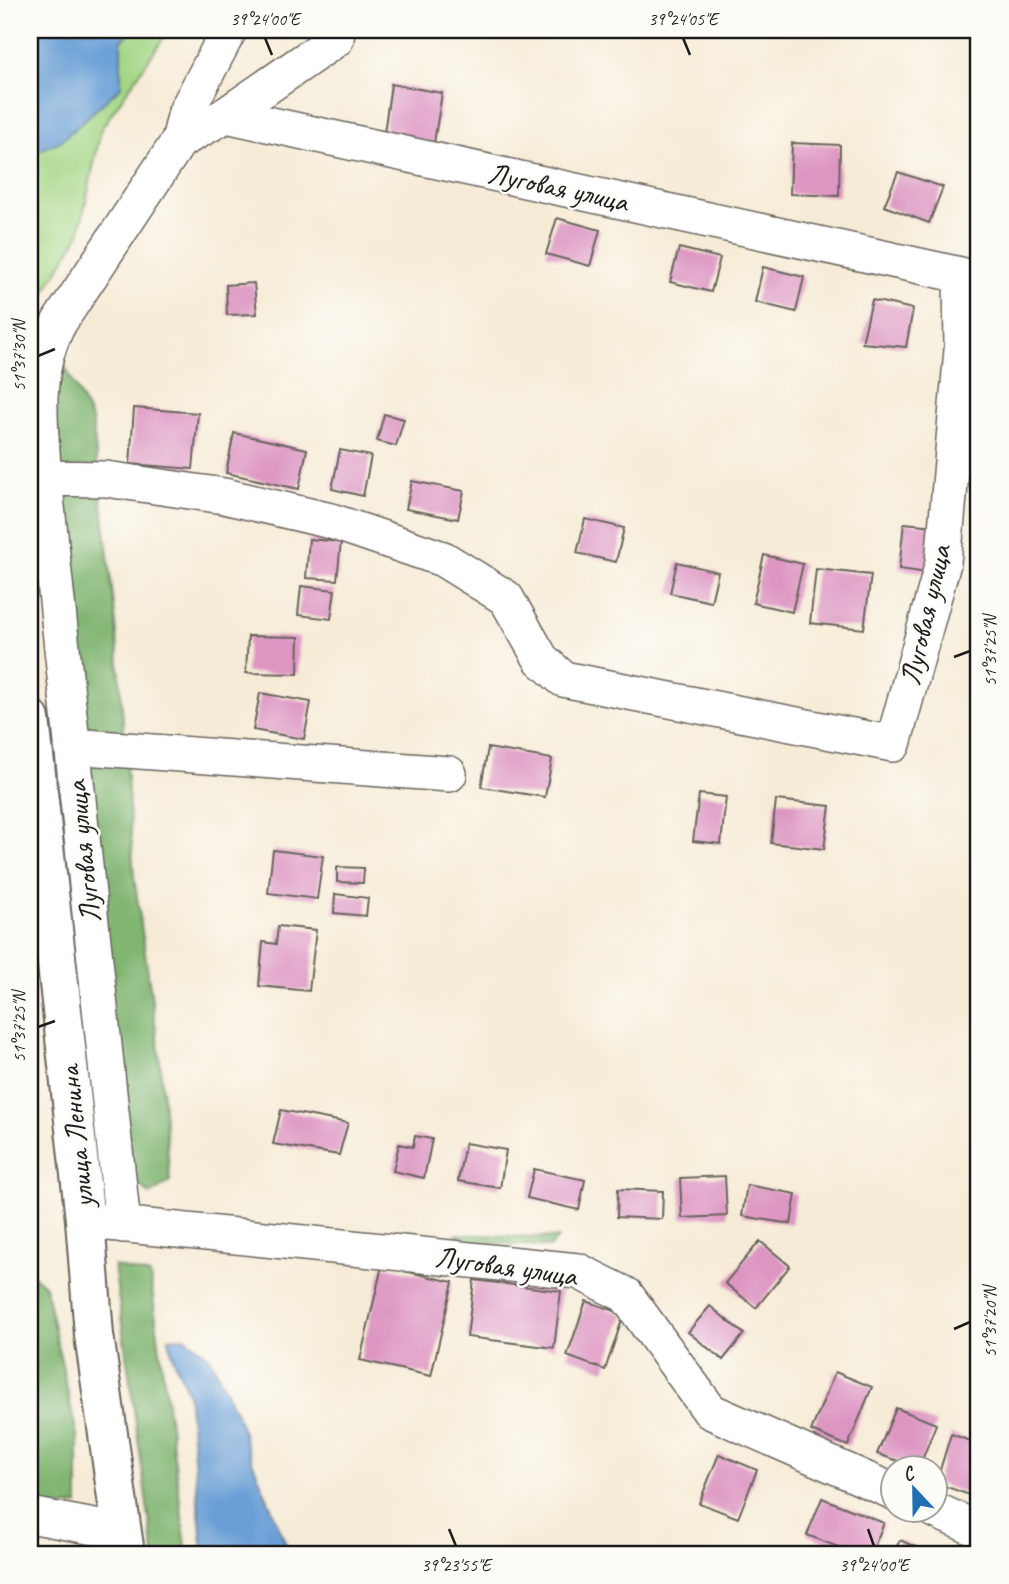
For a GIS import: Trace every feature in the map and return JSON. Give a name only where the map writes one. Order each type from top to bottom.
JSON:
[{"type":"main road","name":"улица Ленина","points":[[30,719],[85,1220],[94,1335],[123,1543]]},
{"type":"street","points":[[180,141],[186,112],[229,30]]},
{"type":"street","name":"Луговая улица","points":[[123,1226],[44,478],[40,375],[46,344],[180,141],[226,116],[336,39],[337,30]]},
{"type":"street","name":"Луговая улица","points":[[44,478],[106,479],[224,496],[331,522],[443,559],[506,598],[541,659],[563,679],[893,744],[943,562],[962,350],[961,275],[226,116]]},
{"type":"street","points":[[72,746],[449,774]]},
{"type":"street","name":"Луговая улица","points":[[85,1220],[578,1271],[626,1295],[710,1411],[880,1486]]},
{"type":"street","points":[[30,1515],[123,1543]]},
{"type":"street","points":[[950,1517],[979,1530]]},
{"type":"green space","points":[[30,30],[169,30],[101,129],[79,235],[30,317]]},
{"type":"green space","points":[[60,356],[92,420],[116,623],[134,876],[159,1050],[170,1181],[150,1195],[124,1170],[52,410]]},
{"type":"green space","points":[[456,1234],[558,1238],[550,1247],[463,1241]]},
{"type":"green space","points":[[114,1266],[150,1275],[187,1554],[154,1554]]},
{"type":"green space","points":[[30,1273],[45,1286],[78,1440],[78,1505],[30,1508],[30,1419],[34,1419],[30,1395]]},
{"type":"water","points":[[30,30],[133,30],[121,41],[121,87],[61,141],[30,154]]},
{"type":"water","points":[[185,1337],[210,1357],[240,1422],[248,1451],[286,1544],[287,1554],[203,1554],[188,1394],[174,1360],[169,1338]]},
{"type":"building","points":[[921,30],[952,30],[952,35]]},
{"type":"building","points":[[391,84],[442,93],[434,143],[384,133]]},
{"type":"building","points":[[792,143],[840,145],[839,196],[790,194]]},
{"type":"building","points":[[898,172],[943,187],[929,223],[884,206]]},
{"type":"building","points":[[557,218],[600,230],[590,266],[546,254]]},
{"type":"building","points":[[679,248],[720,258],[711,292],[670,282]]},
{"type":"building","points":[[763,267],[804,277],[796,312],[755,302]]},
{"type":"building","points":[[254,283],[257,314],[227,315],[226,285]]},
{"type":"building","points":[[872,300],[913,309],[906,347],[862,343]]},
{"type":"building","points":[[134,408],[198,413],[193,469],[130,464]]},
{"type":"building","points":[[384,414],[404,419],[396,446],[377,441]]},
{"type":"building","points":[[234,433],[307,449],[299,489],[226,473]]},
{"type":"building","points":[[340,450],[371,456],[363,496],[332,489]]},
{"type":"building","points":[[412,481],[464,491],[458,519],[406,509]]},
{"type":"building","points":[[585,519],[624,528],[616,562],[577,553]]},
{"type":"building","points":[[904,523],[934,526],[928,573],[899,569]]},
{"type":"building","points":[[309,539],[341,542],[337,580],[306,578]]},
{"type":"building","points":[[764,555],[803,564],[792,612],[753,603]]},
{"type":"building","points":[[677,562],[718,572],[711,602],[670,593]]},
{"type":"building","points":[[816,569],[871,575],[864,629],[810,623]]},
{"type":"building","points":[[301,586],[335,590],[331,619],[298,615]]},
{"type":"building","points":[[248,636],[299,637],[298,674],[246,673]]},
{"type":"building","points":[[260,693],[311,702],[304,739],[253,730]]},
{"type":"building","points":[[488,748],[552,759],[545,797],[481,787]]},
{"type":"building","points":[[699,794],[726,797],[721,844],[693,841]]},
{"type":"building","points":[[776,800],[830,806],[824,849],[771,843]]},
{"type":"building","points":[[273,850],[323,856],[317,899],[268,893]]},
{"type":"building","points":[[337,867],[364,868],[363,883],[337,882]]},
{"type":"building","points":[[335,894],[368,898],[366,916],[334,913]]},
{"type":"building","points":[[278,926],[316,930],[309,991],[259,986],[263,942],[276,944]]},
{"type":"building","points":[[281,1110],[348,1123],[339,1155],[273,1144]]},
{"type":"building","points":[[415,1136],[432,1139],[424,1178],[393,1171],[399,1144],[413,1147]]},
{"type":"building","points":[[465,1143],[506,1150],[500,1188],[458,1181]]},
{"type":"building","points":[[534,1169],[585,1180],[579,1210],[527,1198]]},
{"type":"building","points":[[725,1176],[727,1216],[682,1218],[680,1178]]},
{"type":"building","points":[[747,1185],[796,1194],[791,1224],[742,1216]]},
{"type":"building","points":[[618,1189],[663,1191],[662,1219],[617,1217]]},
{"type":"building","points":[[760,1241],[790,1266],[756,1308],[725,1283]]},
{"type":"building","points":[[382,1266],[453,1282],[431,1376],[360,1360]]},
{"type":"building","points":[[474,1280],[561,1291],[554,1348],[467,1337]]},
{"type":"building","points":[[586,1301],[624,1314],[605,1370],[567,1356]]},
{"type":"building","points":[[710,1306],[744,1334],[723,1360],[688,1332]]},
{"type":"building","points":[[835,1372],[872,1387],[848,1446],[811,1431]]},
{"type":"building","points":[[896,1408],[936,1424],[924,1454],[877,1454]]},
{"type":"building","points":[[951,1434],[979,1444],[979,1476],[972,1496],[950,1488],[950,1454],[945,1454]]},
{"type":"building","points":[[719,1454],[757,1470],[738,1518],[699,1503]]},
{"type":"building","points":[[822,1498],[884,1524],[871,1554],[856,1554],[807,1535]]},
{"type":"building","points":[[900,1540],[931,1554],[893,1554]]}]
